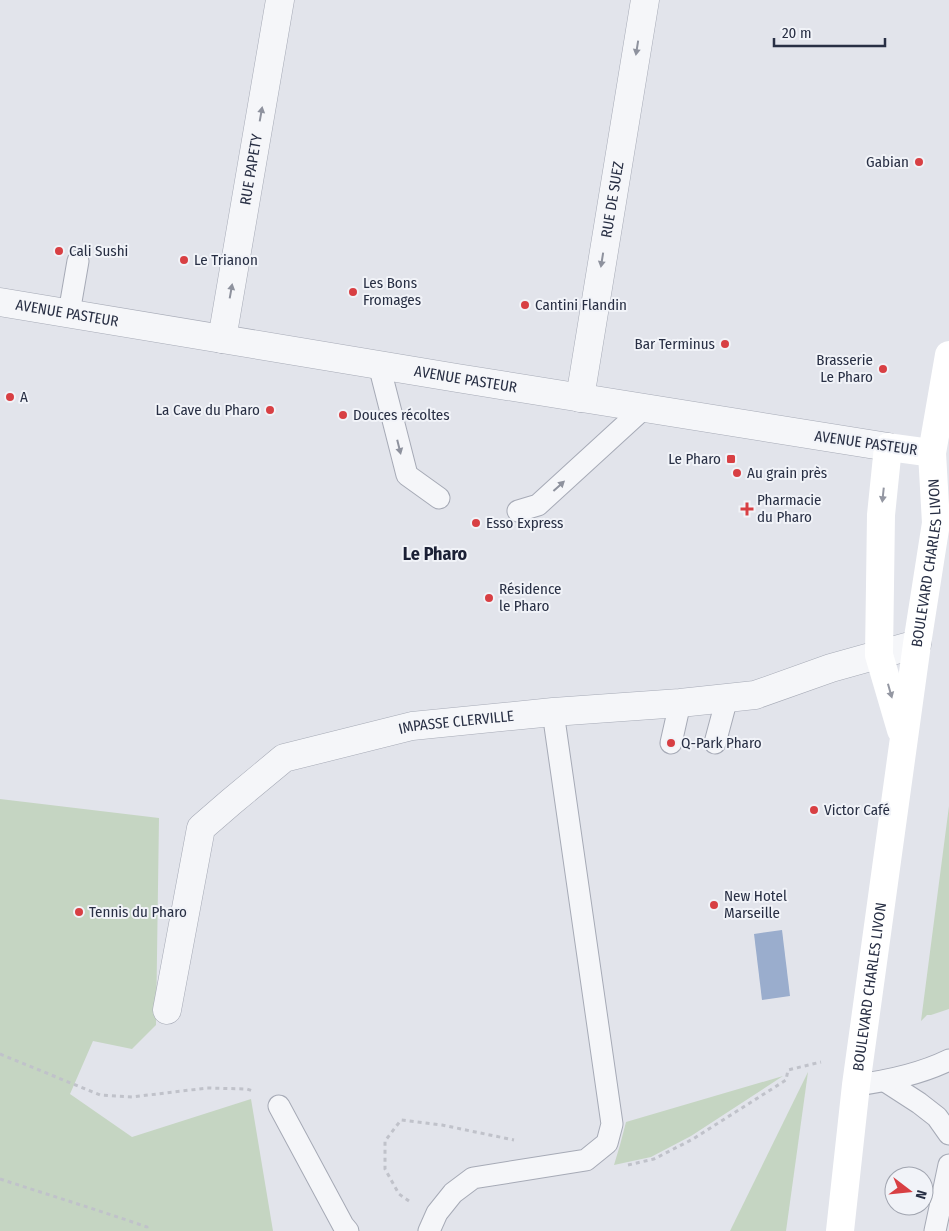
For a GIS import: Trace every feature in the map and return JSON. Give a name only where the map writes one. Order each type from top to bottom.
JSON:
[{"type":"main road","name":"BOULEVARD CHARLES LIVON","points":[[840,1231],[856,1085],[917,644],[936,523],[943,455],[949,355]]},
{"type":"main road","name":"BOULEVARD CHARLES LIVON","points":[[888,447],[881,515],[879,655],[904,742]]},
{"type":"main road","name":"AVENUE PASTEUR","points":[[888,447],[943,455]]},
{"type":"street","name":"RUE PAPETY","points":[[222,339],[280,0]]},
{"type":"street","name":"RUE DE SUEZ","points":[[580,398],[645,0]]},
{"type":"street","name":"AVENUE PASTEUR","points":[[0,302],[888,447]]},
{"type":"street","name":"IMPASSE CLERVILLE","points":[[167,1010],[202,828],[284,758],[412,726],[754,695],[825,670],[917,644]]},
{"type":"lane","points":[[69,313],[78,260]]},
{"type":"lane","points":[[379,365],[406,476],[439,498]]},
{"type":"lane","points":[[518,511],[538,505],[644,408]]},
{"type":"lane","points":[[715,743],[727,698]]},
{"type":"lane","points":[[671,743],[680,703]]},
{"type":"lane","points":[[429,1231],[437,1213],[453,1193],[474,1178],[586,1160],[607,1143],[612,1124],[553,712]]},
{"type":"lane","points":[[856,1085],[885,1081],[926,1070],[949,1060]]},
{"type":"lane","points":[[885,1081],[920,1103],[937,1118],[949,1134]]},
{"type":"lane","points":[[279,1106],[348,1231]]},
{"type":"lane","points":[[935,1231],[947,1179]]},
{"type":"path","points":[[0,1054],[100,1095],[132,1097],[207,1088],[246,1089],[264,1094],[279,1106]]},
{"type":"path","points":[[0,1178],[107,1213],[147,1229]]},
{"type":"green space","points":[[0,799],[159,818],[156,1025],[132,1049],[93,1041],[70,1094],[132,1137],[251,1099],[273,1231],[0,1231]]},
{"type":"green space","points":[[949,806],[949,1009],[927,1015],[921,1021]]},
{"type":"green space","points":[[808,1072],[786,1231],[730,1231]]},
{"type":"green space","points":[[783,1076],[691,1136],[651,1157],[614,1165],[626,1122]]},
{"type":"water","points":[[782,930],[790,996],[762,1000],[754,934]]},
{"type":"place","name":"Gabian","points":[[919,162]]},
{"type":"place","name":"Cali Sushi","points":[[59,251]]},
{"type":"place","name":"Le Trianon","points":[[184,260]]},
{"type":"place","name":"Les Bons Fromages","points":[[353,292]]},
{"type":"place","name":"Cantini Flandin","points":[[525,305]]},
{"type":"place","name":"Bar Terminus","points":[[725,344]]},
{"type":"place","name":"Brasserie Le Pharo","points":[[883,369]]},
{"type":"place","name":"A","points":[[10,397]]},
{"type":"place","name":"La Cave du Pharo","points":[[270,410]]},
{"type":"place","name":"Douces récoltes","points":[[343,415]]},
{"type":"place","name":"Le Pharo","points":[[731,459]]},
{"type":"place","name":"Au grain près","points":[[737,473]]},
{"type":"place","name":"Pharmacie du Pharo","points":[[747,509]]},
{"type":"place","name":"Esso Express","points":[[476,523]]},
{"type":"place","name":"Résidence le Pharo","points":[[489,598]]},
{"type":"place","name":"Q-Park Pharo","points":[[671,743]]},
{"type":"place","name":"Victor Café","points":[[814,810]]},
{"type":"place","name":"New Hotel Marseille","points":[[714,905]]},
{"type":"place","name":"Tennis du Pharo","points":[[79,912]]},
{"type":"district","name":"Le Pharo","points":[[435,554]]}]
